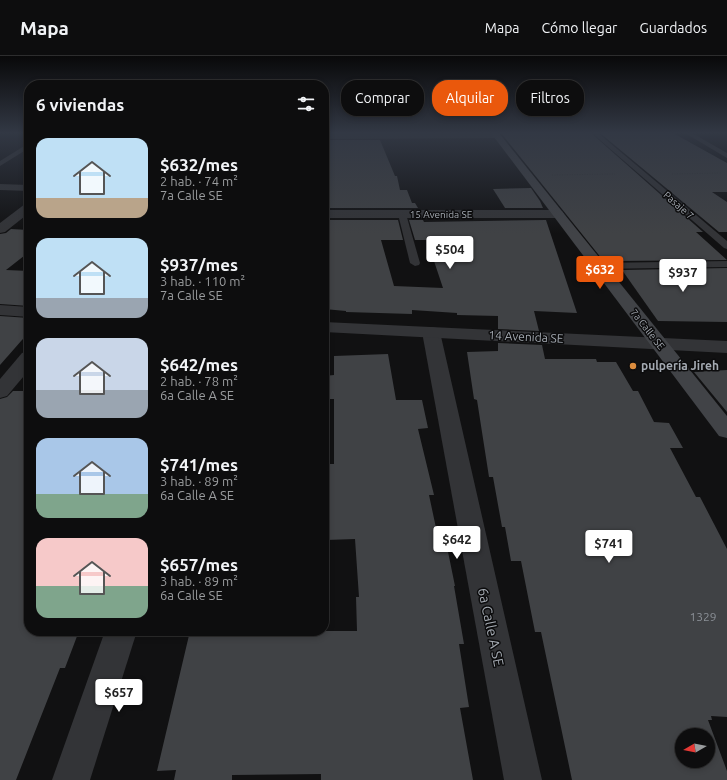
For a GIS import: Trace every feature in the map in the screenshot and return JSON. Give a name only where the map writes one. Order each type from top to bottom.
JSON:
[{"type":"main road","name":"7a Calle SE","points":[[521,167],[727,431]]},
{"type":"street","points":[[0,188],[24,188]]},
{"type":"street","points":[[0,229],[24,211]]},
{"type":"street","name":"15 Avenida SE","points":[[329,214],[558,214]]},
{"type":"street","points":[[0,310],[24,312]]},
{"type":"street","name":"14 Avenida SE","points":[[329,327],[727,347]]},
{"type":"street","name":"6a Calle A SE","points":[[431,332],[523,780]]},
{"type":"street","points":[[0,392],[24,363]]},
{"type":"street","points":[[71,780],[119,636]]},
{"type":"lane","name":"Pasaje 7","points":[[634,167],[727,246]]},
{"type":"lane","points":[[402,214],[415,263]]},
{"type":"lane","points":[[599,266],[727,264]]},
{"type":"building","points":[[329,167],[391,167],[395,176],[397,176],[400,190],[407,190],[412,203],[415,203],[418,208],[329,208]]},
{"type":"building","points":[[528,167],[629,167],[703,232],[696,232],[727,260],[616,261],[614,258],[602,259]]},
{"type":"building","points":[[641,167],[727,167],[727,192],[712,192],[727,202],[727,232],[719,232]]},
{"type":"building","points":[[531,188],[543,208],[505,208],[493,189]]},
{"type":"building","points":[[329,220],[398,220],[403,240],[381,240],[394,286],[443,288],[427,240],[415,240],[409,220],[423,220],[424,222],[546,220],[577,313],[534,311],[539,331],[498,329],[498,316],[457,315],[457,313],[412,310],[412,314],[329,309]]},
{"type":"building","points":[[11,229],[24,230],[24,256],[6,270],[24,271],[24,306],[0,304],[0,234],[6,233]]},
{"type":"building","points":[[727,268],[727,322],[658,321],[622,270]]},
{"type":"building","points":[[0,316],[24,318],[24,338],[0,365]]},
{"type":"building","points":[[498,343],[542,345],[545,359],[596,359],[597,362],[616,362],[633,391],[638,391],[654,422],[669,423],[683,448],[670,448],[696,497],[700,497],[727,549],[727,717],[711,716],[712,720],[708,720],[711,728],[675,728],[675,768],[715,768],[715,739],[727,771],[727,780],[572,780],[541,632],[535,632],[521,561],[511,561],[505,527],[502,527],[493,477],[489,477],[477,400],[474,399],[467,352],[498,351]]},
{"type":"building","points":[[388,354],[396,400],[422,400],[428,428],[418,429],[434,495],[429,495],[439,542],[446,542],[455,586],[464,644],[459,644],[469,707],[460,708],[473,780],[321,780],[321,774],[232,775],[232,780],[174,780],[176,770],[157,771],[189,636],[329,636],[329,631],[357,631],[356,597],[359,597],[355,539],[329,540],[329,464],[334,464],[334,399],[329,399],[329,376],[334,375],[334,356]]},
{"type":"building","points":[[727,370],[727,412],[694,372]]},
{"type":"building","points":[[13,391],[24,391],[24,636],[77,636],[65,668],[60,668],[16,780],[0,780],[0,399],[7,397]]},
{"type":"place","name":"pulpería Jireh","points":[[633,366]]}]
